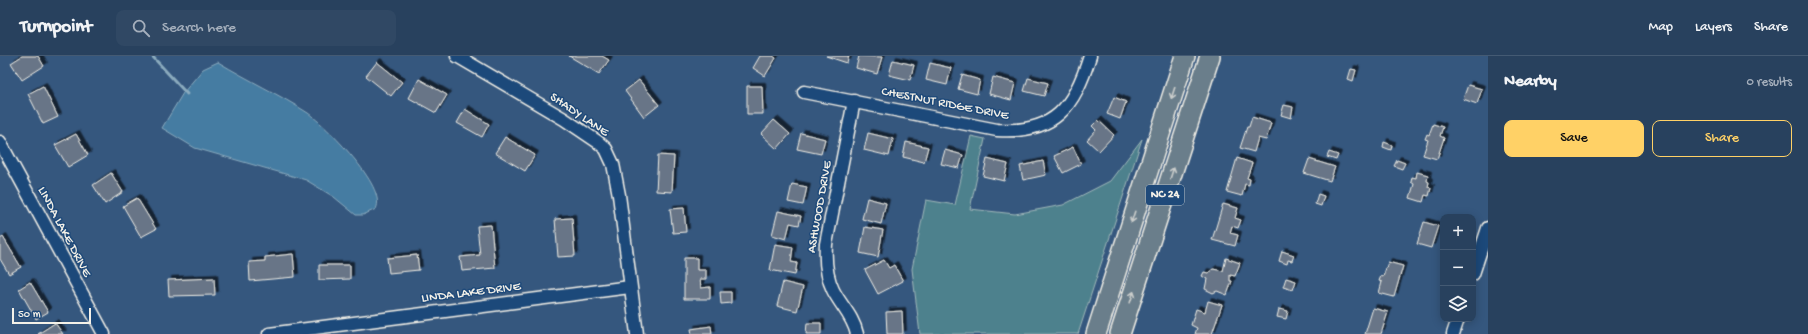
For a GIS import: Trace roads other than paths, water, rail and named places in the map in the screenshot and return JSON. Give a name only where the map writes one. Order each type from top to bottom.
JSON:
[{"type":"main road","name":"NC 24","points":[[1096,334],[1185,56]]},
{"type":"main road","name":"NC 24","points":[[1120,334],[1210,56]]},
{"type":"street","name":"SHADY LANE","points":[[457,56],[564,119],[606,149],[613,164],[619,195],[630,287]]},
{"type":"street","name":"CHESTNUT RIDGE DRIVE","points":[[804,92],[997,130],[1020,131],[1050,121],[1068,106],[1076,93],[1090,56]]},
{"type":"street","name":"ASHWOOD DRIVE","points":[[854,101],[826,244],[825,260],[833,290],[850,315],[857,334]]},
{"type":"street","name":"LINDA LAKE DRIVE","points":[[0,142],[104,334]]},
{"type":"street","points":[[1476,265],[1488,228]]},
{"type":"street","name":"LINDA LAKE DRIVE","points":[[269,334],[630,287]]},
{"type":"street","points":[[630,287],[637,334]]},
{"type":"street","points":[[1453,334],[1457,322]]},
{"type":"water","points":[[218,62],[308,113],[327,130],[353,157],[373,186],[377,199],[376,209],[363,215],[356,215],[334,197],[306,180],[195,148],[162,128],[183,93],[203,69]]},
{"type":"waterway","points":[[152,56],[187,94]]}]
